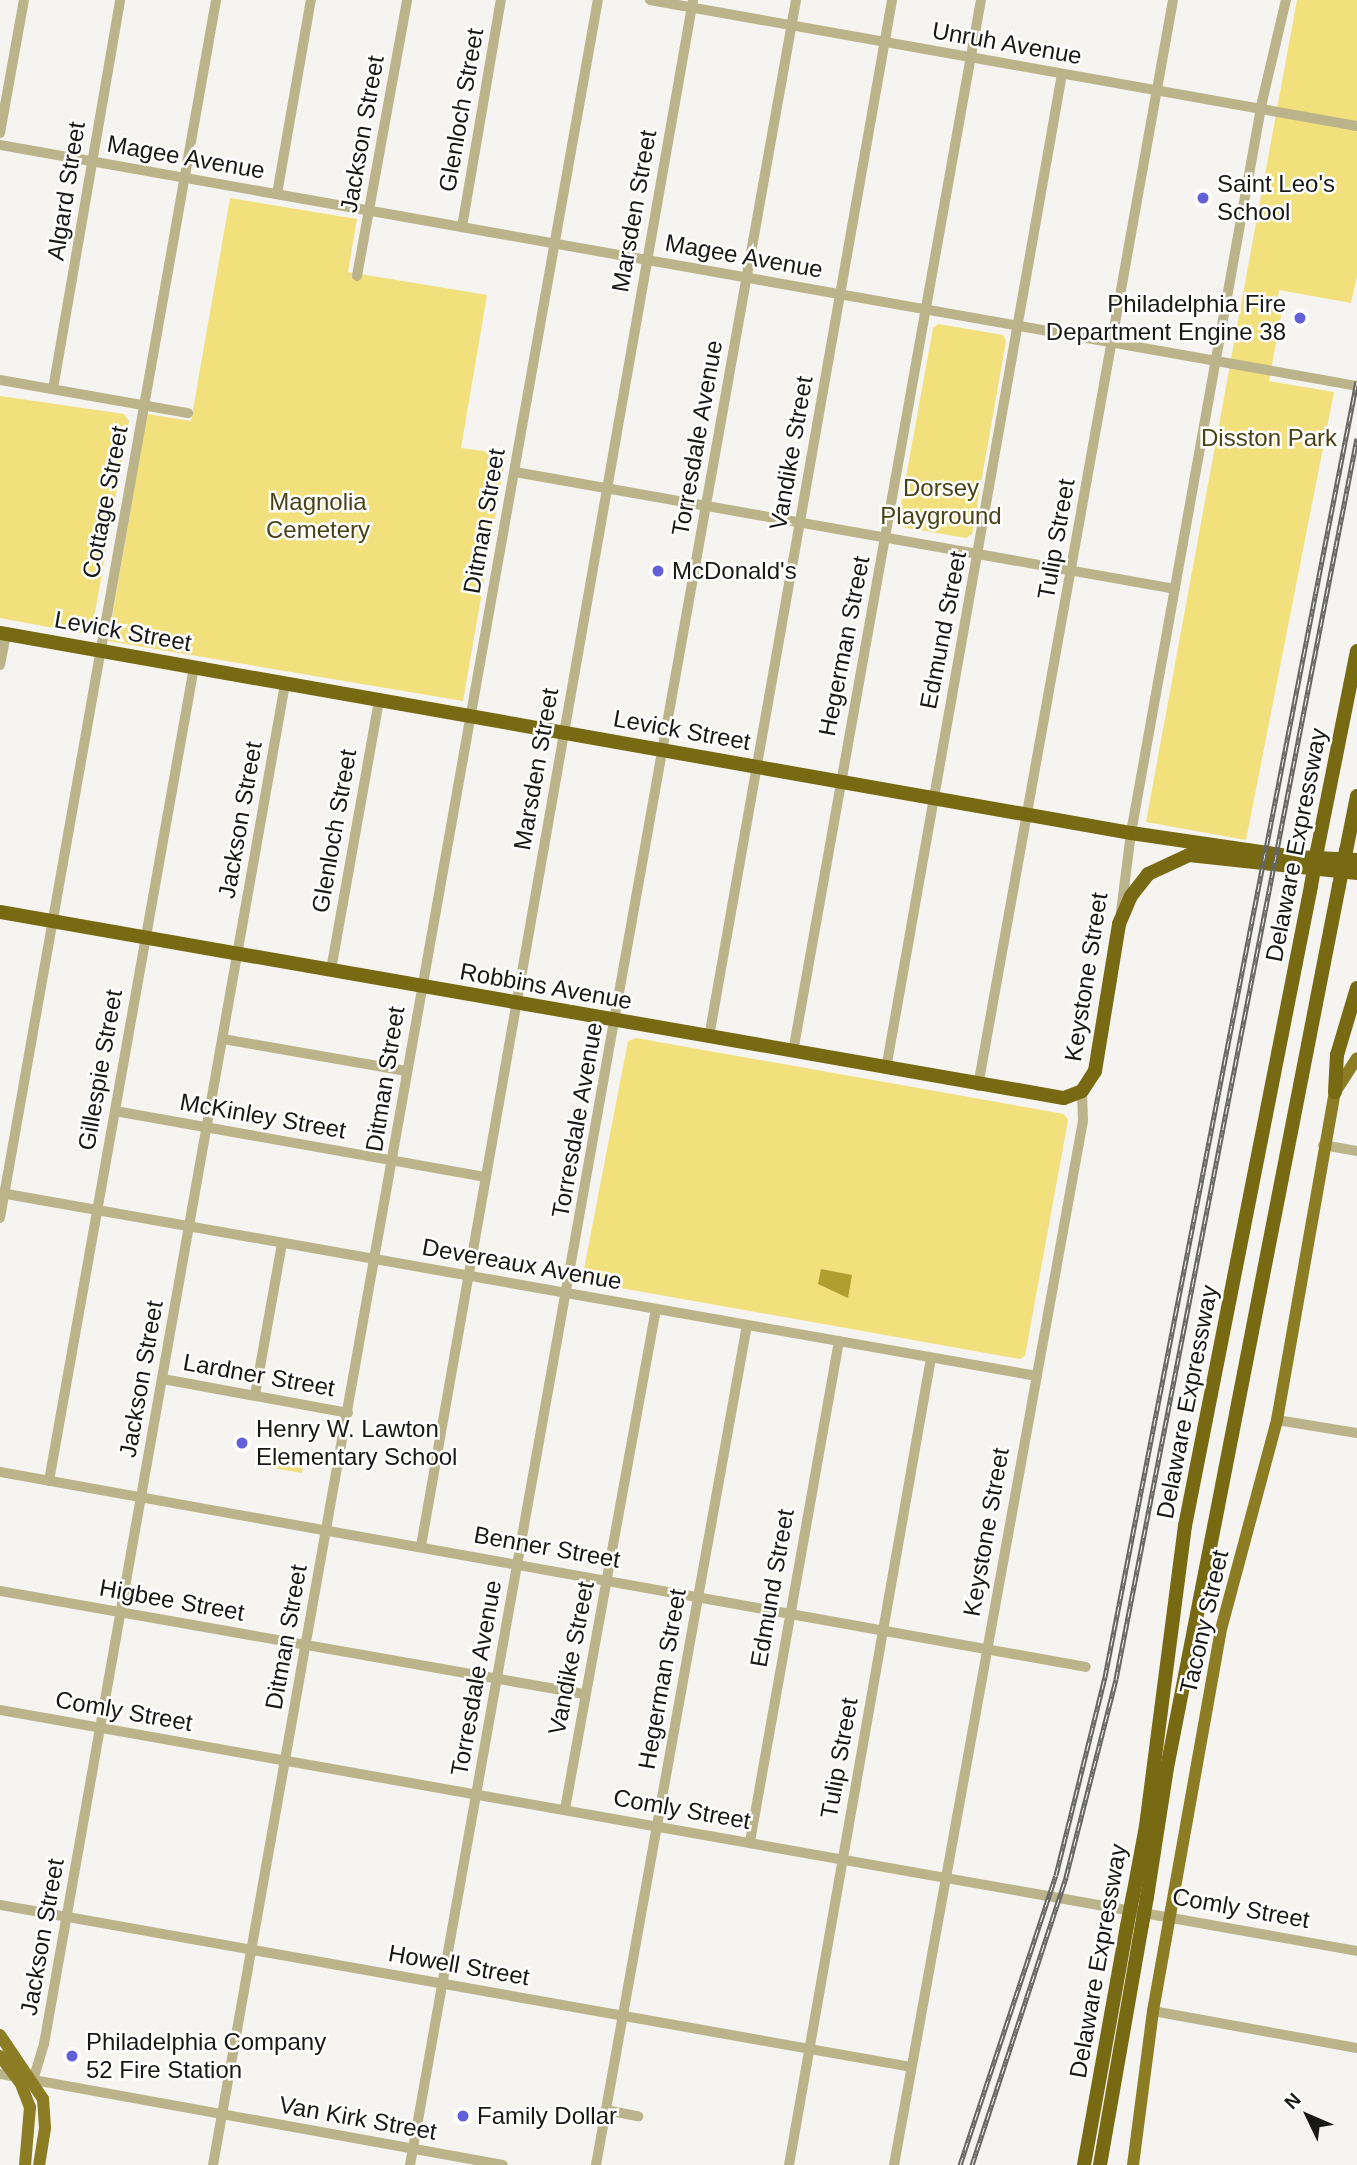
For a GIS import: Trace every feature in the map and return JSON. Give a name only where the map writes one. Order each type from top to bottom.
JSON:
[{"type":"highway","name":"Levick Street","points":[[3,633],[1131,833],[1296,857],[1352,855]]},
{"type":"highway","name":"Delaware Expressway","points":[[1140,1896],[1146,1826],[1185,1526],[1357,651]]},
{"type":"highway","name":"Delaware Expressway","points":[[1100,2165],[1140,1896],[1339,886],[1352,855],[1357,796]]},
{"type":"highway","points":[[1119,924],[1139,883],[1178,858],[1199,856],[1357,873]]},
{"type":"highway","name":"Robbins Avenue","points":[[0,912],[978,1086],[1048,1097],[1073,1097],[1082,1091]]},
{"type":"highway","name":"Keystone Street","points":[[1082,1091],[1095,1071],[1119,924]]},
{"type":"highway","points":[[1335,1092],[1337,1055],[1357,988]]},
{"type":"highway","name":"Delaware Expressway","points":[[1084,2165],[1135,1926]]},
{"type":"main road","name":"Tacony Street","points":[[1133,2165],[1153,2011],[1220,1633],[1277,1420],[1323,1145],[1335,1092],[1354,1061],[1357,1047]]},
{"type":"main road","points":[[0,2035],[33,2080],[46,2118],[38,2165]]},
{"type":"main road","points":[[0,2056],[16,2077],[32,2116],[25,2165]]},
{"type":"street","points":[[0,134],[24,0]]},
{"type":"street","name":"Algard Street","points":[[53,389],[120,0]]},
{"type":"street","name":"Cottage Street","points":[[0,1218],[2,1193],[53,922],[216,0]]},
{"type":"street","points":[[277,194],[311,0]]},
{"type":"street","name":"Jackson Street","points":[[357,276],[407,0]]},
{"type":"street","name":"Glenloch Street","points":[[462,227],[501,0]]},
{"type":"street","name":"Ditman Street","points":[[213,2165],[598,0]]},
{"type":"street","name":"Unruh Avenue","points":[[649,0],[692,4],[791,25],[1357,126]]},
{"type":"street","name":"Torresdale Avenue","points":[[410,2165],[616,1022],[796,0]]},
{"type":"street","name":"Vandike Street","points":[[709,1037],[892,0]]},
{"type":"street","name":"Hegerman Street","points":[[793,1052],[981,0]]},
{"type":"street","name":"Tulip Street","points":[[978,1086],[1172,0]]},
{"type":"street","name":"Keystone Street","points":[[1119,924],[1131,833],[1261,109],[1286,0]]},
{"type":"street","name":"Marsden Street","points":[[421,1546],[692,4]]},
{"type":"street","name":"Edmund Street","points":[[886,1069],[1062,74]]},
{"type":"street","name":"Magee Avenue","points":[[0,145],[1357,386]]},
{"type":"street","points":[[0,380],[188,413]]},
{"type":"street","points":[[515,472],[1175,589]]},
{"type":"street","points":[[0,665],[3,633]]},
{"type":"street","name":"Gillespie Street","points":[[49,1481],[194,667]]},
{"type":"street","name":"Jackson Street","points":[[33,2080],[101,1728],[285,684]]},
{"type":"street","name":"Glenloch Street","points":[[331,971],[379,699]]},
{"type":"street","points":[[223,1039],[407,1072]]},
{"type":"street","name":"Keystone Street","points":[[894,2165],[1083,1121],[1082,1091]]},
{"type":"street","name":"McKinley Street","points":[[115,1111],[486,1177]]},
{"type":"street","points":[[1323,1145],[1357,1152]]},
{"type":"street","name":"Devereaux Avenue","points":[[2,1193],[1037,1376]]},
{"type":"street","points":[[255,1395],[282,1243]]},
{"type":"street","name":"Vandike Street","points":[[565,1809],[656,1309]]},
{"type":"street","name":"Hegerman Street","points":[[596,2165],[747,1325]]},
{"type":"street","name":"Edmund Street","points":[[750,1842],[839,1342]]},
{"type":"street","name":"Tulip Street","points":[[789,2165],[931,1358]]},
{"type":"street","name":"Lardner Street","points":[[163,1379],[348,1413]]},
{"type":"street","points":[[1277,1420],[1357,1433]]},
{"type":"street","name":"Benner Street","points":[[0,1472],[883,1628],[1086,1667]]},
{"type":"street","name":"Higbee Street","points":[[0,1591],[584,1694]]},
{"type":"street","name":"Comly Street","points":[[0,1710],[1357,1951]]},
{"type":"street","name":"Howell Street","points":[[0,1905],[911,2067]]},
{"type":"street","points":[[1153,2011],[1357,2048]]},
{"type":"street","name":"Van Kirk Street","points":[[0,2074],[503,2165]]},
{"type":"street","points":[[606,2110],[638,2116]]},
{"type":"green space","name":"Disston Park","points":[[1297,0],[1357,0],[1357,276],[1351,303],[1279,290],[1277,304],[1283,305],[1269,381],[1334,392],[1246,840],[1146,822]]},
{"type":"green space","name":"Magnolia Cemetery","points":[[230,198],[357,219],[348,272],[487,295],[461,448],[506,454],[463,701],[108,641],[147,414],[191,421]]},
{"type":"green space","name":"Dorsey Playground","points":[[938,324],[1003,335],[1006,341],[972,534],[966,538],[902,527],[898,521],[933,328]]},
{"type":"green space","points":[[0,396],[124,414],[129,421],[92,629],[86,634],[0,618]]},
{"type":"green space","points":[[636,1038],[1064,1114],[1068,1120],[1025,1356],[1020,1359],[593,1283],[583,1274],[628,1041]]},
{"type":"green space","points":[[277,1450],[297,1453],[295,1464],[303,1465],[302,1473],[273,1468]]},
{"type":"shaded area","points":[[821,1269],[852,1275],[848,1298],[818,1284]]},
{"type":"railway","points":[[960,2165],[1056,1875],[1105,1677],[1357,381]]},
{"type":"railway","points":[[972,2165],[1066,1877],[1116,1679],[1357,438]]},
{"type":"place","name":"Saint Leo's School","points":[[1203,198]]},
{"type":"place","name":"Philadelphia Fire Department Engine 38","points":[[1300,318]]},
{"type":"place","name":"McDonald's","points":[[658,571]]},
{"type":"place","name":"Henry W. Lawton Elementary School","points":[[242,1443]]},
{"type":"place","name":"Philadelphia Company 52 Fire Station","points":[[72,2056]]},
{"type":"place","name":"Family Dollar","points":[[463,2116]]}]
